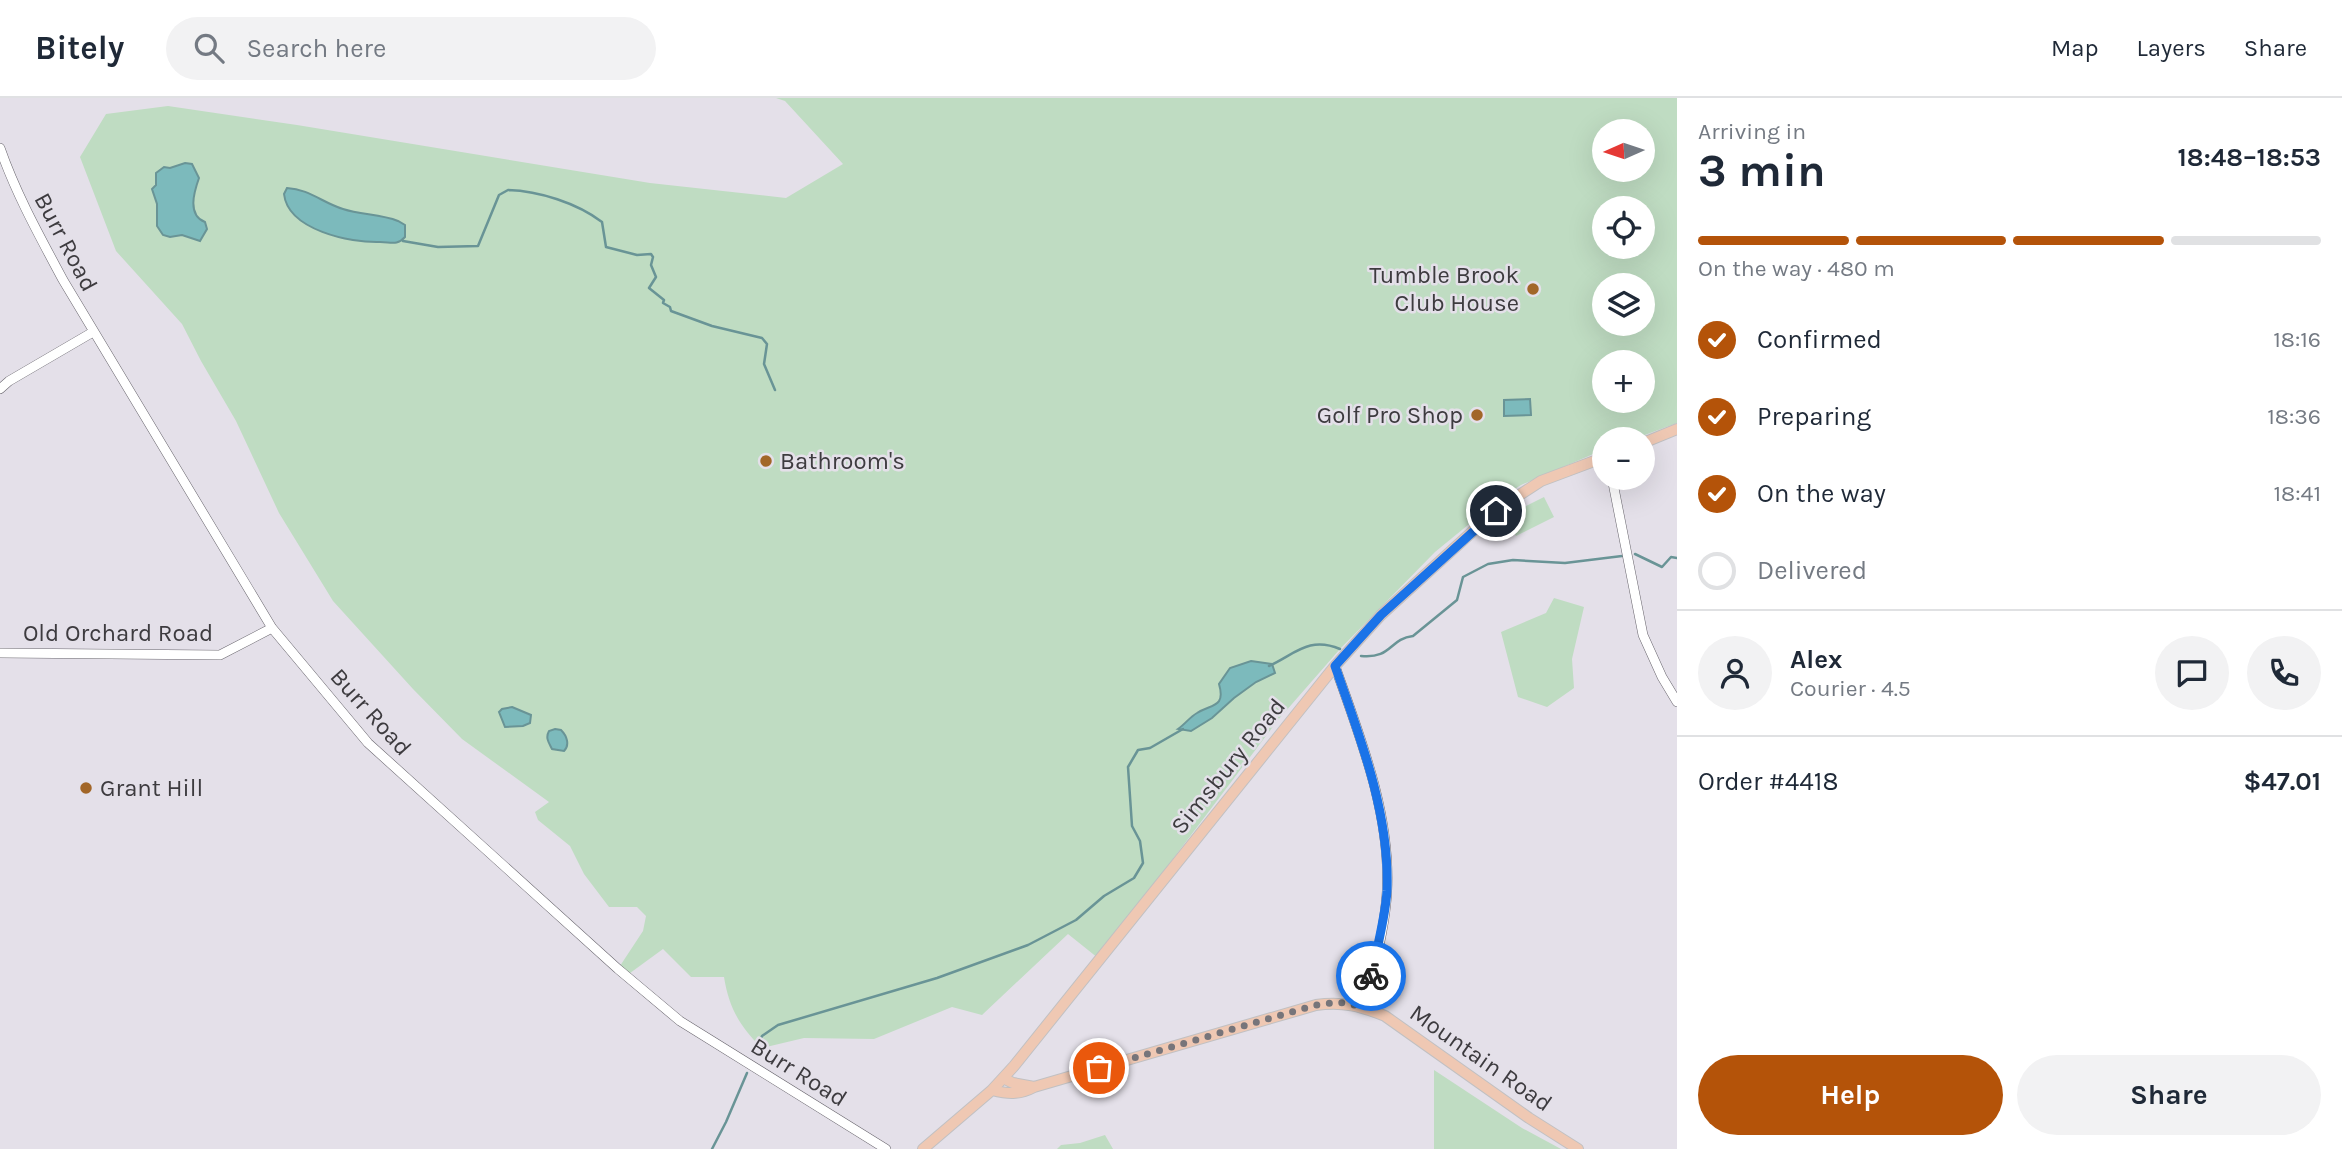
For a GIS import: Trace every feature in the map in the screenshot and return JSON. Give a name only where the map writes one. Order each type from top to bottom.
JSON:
[{"type":"main road","points":[[1655,438],[1677,429]]},
{"type":"main road","name":"Simsbury Road","points":[[923,1149],[1003,1078],[1079,988],[1335,666],[1381,615],[1496,511],[1541,481],[1592,462]]},
{"type":"main road","name":"Mountain Road","points":[[992,1090],[1021,1094],[1034,1087],[1316,1005],[1338,1002],[1365,1007],[1398,1024],[1529,1118],[1578,1149]]},
{"type":"main road","points":[[1003,1078],[1034,1087]]},
{"type":"street","name":"Burr Road","points":[[0,148],[35,227],[93,332],[272,628],[368,743],[680,1021],[886,1149]]},
{"type":"street","points":[[0,389],[9,381],[93,332]]},
{"type":"street","points":[[1614,490],[1643,635],[1677,702]]},
{"type":"street","name":"Old Orchard Road","points":[[0,653],[220,655],[272,628]]},
{"type":"street","points":[[1335,666],[1374,791],[1387,863],[1386,897],[1365,1007]]},
{"type":"green space","points":[[776,98],[1677,98],[1677,423],[1655,431],[1655,427],[1592,427],[1592,455],[1521,485],[1435,552],[1340,649],[1278,720],[1098,958],[1068,934],[982,1015],[952,1007],[874,1039],[804,1038],[762,1048],[737,1016],[724,977],[691,977],[663,949],[626,976],[618,969],[643,931],[646,916],[637,907],[609,907],[584,874],[570,846],[538,820],[535,812],[549,802],[462,739],[333,601],[279,513],[236,421],[182,324],[116,251],[80,157],[106,114],[168,106],[650,183],[786,198],[843,164],[785,101]]},
{"type":"green space","points":[[1544,497],[1554,517],[1516,536],[1506,516]]},
{"type":"green space","points":[[1554,598],[1584,607],[1572,659],[1574,688],[1547,707],[1518,697],[1501,632],[1546,613]]},
{"type":"green space","points":[[1434,1070],[1522,1128],[1561,1149],[1434,1149]]},
{"type":"green space","points":[[1105,1135],[1113,1149],[1057,1149],[1061,1145],[1080,1143]]},
{"type":"water","points":[[185,163],[192,164],[199,178],[193,203],[196,214],[205,222],[207,229],[200,241],[182,235],[163,235],[157,226],[157,204],[152,189],[156,185],[156,173],[164,167],[170,168]]},
{"type":"water","points":[[287,188],[302,191],[343,209],[398,221],[405,225],[405,237],[396,243],[367,242],[322,232],[296,217],[284,194]]},
{"type":"water","points":[[1530,399],[1531,415],[1504,416],[1504,400]]},
{"type":"water","points":[[1251,661],[1272,664],[1275,673],[1256,682],[1212,718],[1191,731],[1178,729],[1194,715],[1219,701],[1219,684],[1230,668]]},
{"type":"water","points":[[512,707],[531,715],[530,723],[505,727],[499,712]]},
{"type":"water","points":[[561,730],[566,738],[567,746],[564,751],[552,749],[549,743],[549,731]]},
{"type":"waterway","points":[[403,241],[438,247],[478,246],[499,195],[508,190],[545,196],[569,204],[602,222],[606,247],[637,255],[651,254],[651,265],[656,277],[649,288],[664,300],[663,303],[670,307],[671,311],[712,326],[762,338],[767,344],[764,364],[775,390]]},
{"type":"waterway","points":[[1635,554],[1662,567],[1671,557],[1677,558]]},
{"type":"waterway","points":[[1361,656],[1379,655],[1399,641],[1413,636],[1457,600],[1463,577],[1488,564],[1513,560],[1565,563],[1622,556]]},
{"type":"waterway","points":[[1269,666],[1303,648],[1319,644],[1340,649]]},
{"type":"waterway","points":[[753,1054],[762,1036],[778,1025],[937,978],[1028,945],[1076,920],[1104,896],[1134,878],[1143,863],[1140,841],[1132,826],[1128,767],[1138,750],[1150,748],[1183,729]]},
{"type":"waterway","points":[[712,1149],[747,1073]]},
{"type":"way so far","points":[[1099,1068],[1316,1005],[1338,1002],[1365,1007],[1371,976]]},
{"type":"place","name":"Tumble Brook Club House","points":[[1533,289]]},
{"type":"place","name":"Golf Pro Shop","points":[[1477,415]]},
{"type":"place","name":"Bathroom's","points":[[766,461]]},
{"type":"place","name":"Grant Hill","points":[[86,788]]},
{"type":"route","points":[[1371,976],[1386,897],[1385,842],[1369,771],[1335,666],[1381,615],[1496,511]]}]
